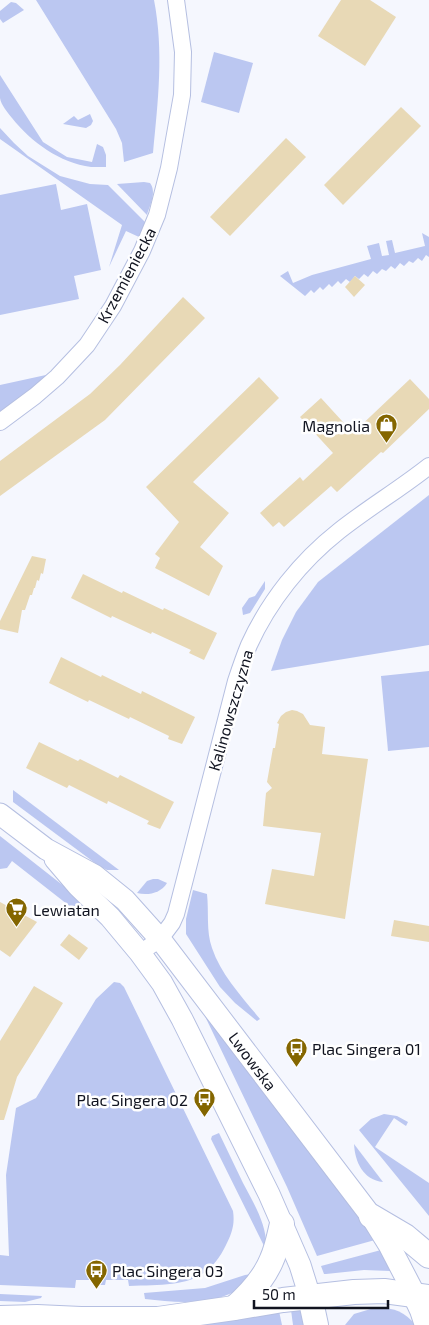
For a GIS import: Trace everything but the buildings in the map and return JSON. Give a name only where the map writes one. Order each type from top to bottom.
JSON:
[{"type":"main road","points":[[371,1216],[404,1236],[429,1256]]},
{"type":"main road","points":[[234,1308],[249,1294],[266,1272],[273,1257],[282,1224]]},
{"type":"main road","points":[[0,1318],[37,1316],[111,1319],[158,1318],[338,1293],[376,1291],[422,1296],[422,1310],[428,1325]]},
{"type":"main road","points":[[310,1297],[316,1325]]},
{"type":"street","name":"Krzemieniecka","points":[[0,422],[57,377],[87,344],[113,306],[142,251],[157,215],[169,168],[182,95],[183,52],[176,0]]},
{"type":"street","name":"Kalinowszczyzna","points":[[140,953],[160,939],[172,923],[180,901],[236,681],[249,645],[267,613],[283,588],[321,547],[339,531],[429,466]]},
{"type":"street","name":"Lwowska","points":[[0,814],[46,849],[94,875],[135,910],[160,939],[371,1216],[422,1296]]},
{"type":"street","name":"Lwowska","points":[[46,849],[78,886],[110,918],[140,953],[162,983],[227,1108],[282,1224],[300,1265],[310,1297]]},
{"type":"shaded area","points":[[36,0],[154,0],[159,38],[159,57],[153,153],[124,162],[122,143],[116,129]]},
{"type":"shaded area","points":[[11,2],[16,3],[24,10],[3,23],[0,19],[0,11]]},
{"type":"shaded area","points":[[214,52],[253,63],[239,113],[201,102]]},
{"type":"shaded area","points":[[0,75],[43,142],[67,157],[92,162],[97,144],[103,147],[106,155],[106,167],[79,165],[57,156],[37,143],[5,109],[0,98]]},
{"type":"shaded area","points":[[90,114],[93,121],[86,128],[63,124],[74,116],[78,120]]},
{"type":"shaded area","points":[[0,128],[28,156],[60,176],[90,184],[108,185],[145,222],[139,237],[126,231],[109,267],[122,225],[0,139]]},
{"type":"shaded area","points":[[150,183],[153,190],[147,215],[117,184]]},
{"type":"shaded area","points":[[56,184],[61,210],[87,204],[101,270],[74,276],[79,299],[0,315],[0,195]]},
{"type":"shaded area","points":[[422,233],[429,237],[429,257],[426,255],[422,261],[418,258],[413,263],[409,261],[404,266],[400,263],[395,269],[391,266],[386,271],[382,269],[377,274],[373,271],[368,277],[364,274],[359,279],[355,276],[350,282],[346,279],[341,284],[338,281],[332,287],[329,284],[323,290],[320,287],[314,293],[311,290],[305,296],[280,276],[288,271],[293,283],[312,275],[371,259],[367,246],[379,243],[382,256],[389,255],[386,241],[392,240],[395,253],[425,246]]},
{"type":"shaded area","points":[[55,373],[0,417],[0,385]]},
{"type":"shaded area","points":[[429,495],[429,645],[271,671],[282,640],[296,612],[318,582]]},
{"type":"shaded area","points":[[265,581],[265,589],[252,610],[250,613],[243,615],[242,608],[249,598],[255,596]]},
{"type":"shaded area","points":[[429,671],[429,747],[388,751],[381,676]]},
{"type":"shaded area","points":[[13,790],[119,870],[107,870],[99,866],[13,802]]},
{"type":"shaded area","points":[[0,836],[65,887],[96,916],[88,918],[81,915],[12,861],[7,868],[0,869]]},
{"type":"shaded area","points":[[153,879],[167,883],[154,893],[137,893],[147,881]]},
{"type":"shaded area","points":[[193,890],[207,894],[208,928],[212,948],[227,977],[260,1019],[257,1021],[235,1003],[220,987],[186,934],[186,919]]},
{"type":"shaded area","points":[[114,982],[120,983],[124,987],[233,1211],[234,1216],[230,1236],[218,1259],[208,1270],[197,1277],[173,1284],[129,1286],[128,1280],[106,1280],[105,1285],[97,1285],[96,1280],[76,1280],[75,1288],[0,1285],[0,1255],[9,1256],[6,1175],[16,1108],[36,1098],[96,999]]},
{"type":"shaded area","points":[[202,1010],[375,1240],[317,1256],[287,1187]]},
{"type":"shaded area","points":[[384,1114],[397,1116],[408,1122],[406,1126],[394,1118],[375,1147],[429,1183],[429,1216],[359,1130],[371,1119]]},
{"type":"shaded area","points":[[219,1133],[263,1224],[266,1250],[211,1139],[212,1136]]},
{"type":"shaded area","points":[[354,1144],[383,1182],[370,1178],[361,1169],[356,1157]]},
{"type":"shaded area","points":[[381,1250],[390,1271],[364,1270],[324,1274],[321,1266]]},
{"type":"shaded area","points":[[258,1273],[237,1290],[212,1299],[190,1302],[145,1299],[144,1293],[205,1288],[245,1275]]},
{"type":"shaded area","points":[[0,1294],[42,1296],[41,1298],[25,1302],[0,1301]]},
{"type":"shaded area","points":[[300,1308],[306,1325],[293,1325],[291,1310]]},
{"type":"shaded area","points":[[374,1308],[386,1308],[402,1313],[415,1325],[345,1325],[354,1314]]},
{"type":"shaded area","points":[[279,1311],[282,1325],[180,1325]]},
{"type":"place","name":"Magnolia","points":[[386,444]]},
{"type":"place","name":"Lewiatan","points":[[17,928]]},
{"type":"place","name":"Plac Singera 01","points":[[296,1067]]},
{"type":"place","name":"Plac Singera 02","points":[[204,1118]]},
{"type":"place","name":"Plac Singera 03","points":[[96,1289]]}]
